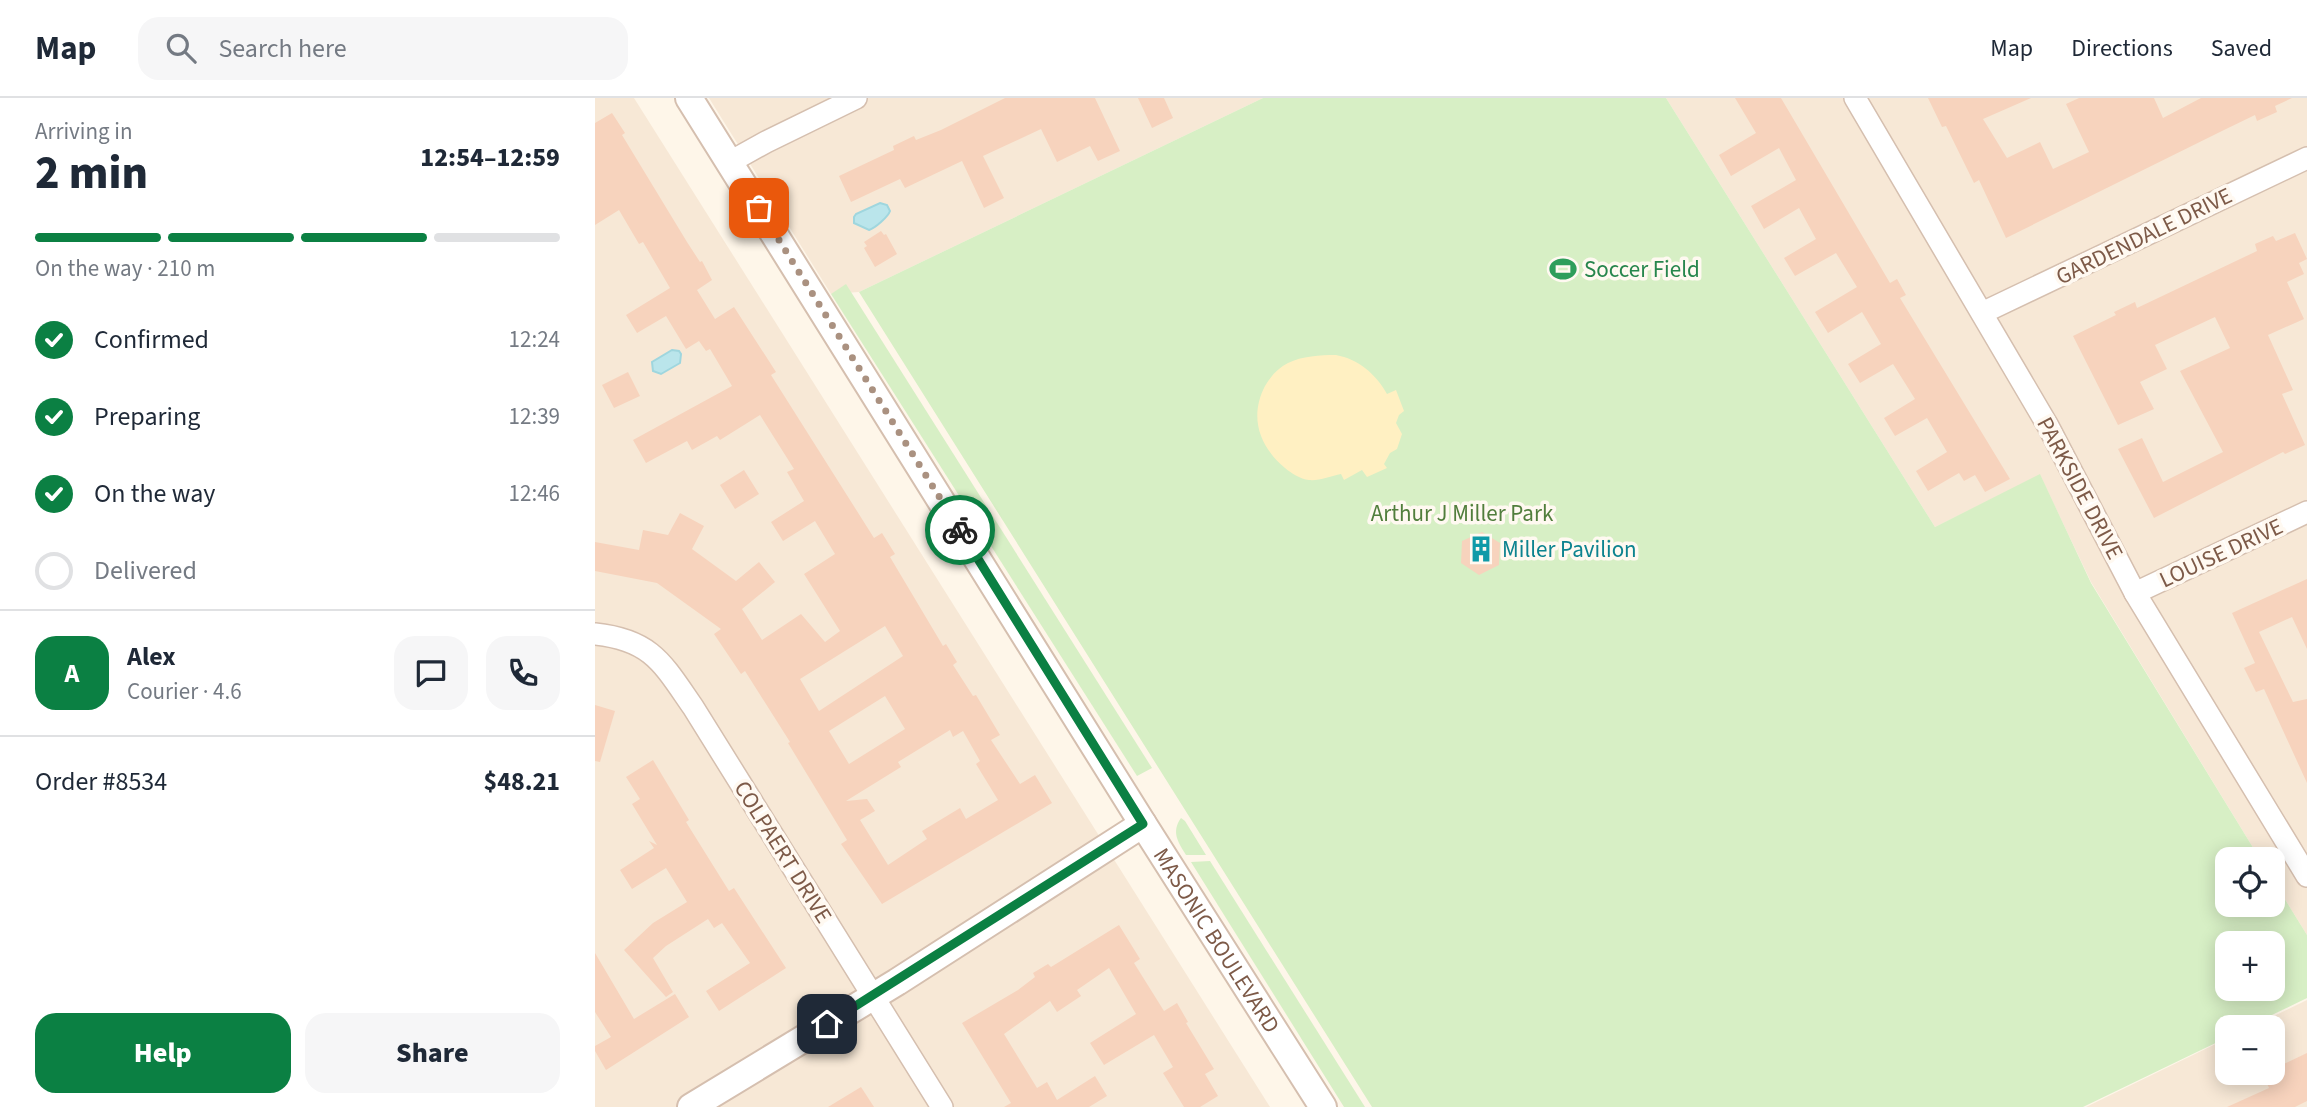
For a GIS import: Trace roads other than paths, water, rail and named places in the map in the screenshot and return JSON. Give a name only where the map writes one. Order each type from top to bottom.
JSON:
[{"type":"street","name":"MASONIC BOULEVARD","points":[[689,98],[1323,1107]]},
{"type":"street","points":[[730,162],[856,98]]},
{"type":"street","name":"PARKSIDE DRIVE","points":[[1855,98],[2048,426],[2135,593],[2298,841],[2307,876]]},
{"type":"street","name":"GARDENDALE DRIVE","points":[[1982,313],[2307,158]]},
{"type":"street","name":"LOUISE DRIVE","points":[[2135,593],[2307,512]]},
{"type":"street","name":"COLPAERT DRIVE","points":[[595,634],[624,639],[648,649],[669,672],[694,707],[942,1107]]},
{"type":"street","points":[[691,1107],[874,996],[1143,824]]},
{"type":"water","points":[[880,203],[887,205],[890,211],[878,225],[869,230],[854,223],[856,214]]},
{"type":"water","points":[[672,350],[681,354],[680,363],[661,374],[653,371],[652,362]]},
{"type":"place","name":"Soccer Field","points":[[1563,269]]},
{"type":"place","name":"Miller Pavilion","points":[[1481,549]]},
{"type":"park label","name":"Arthur J Miller Park","points":[[1462,513]]}]
